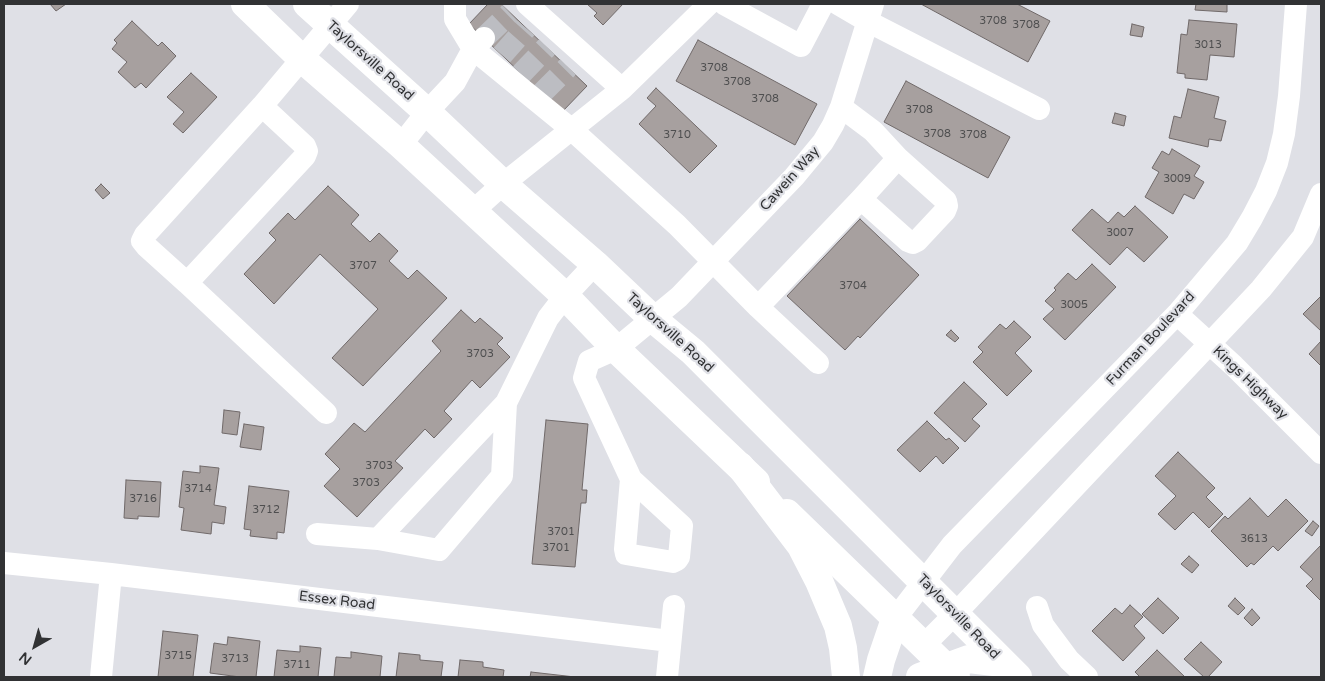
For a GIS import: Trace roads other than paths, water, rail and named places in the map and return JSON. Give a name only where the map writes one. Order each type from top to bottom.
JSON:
[{"type":"main road","points":[[245,4],[302,59],[401,145],[565,296],[616,349],[740,466],[951,672]]},
{"type":"main road","name":"Taylorsville Road","points":[[306,4],[427,112],[503,184],[596,264],[653,319],[693,352],[1010,670]]},
{"type":"main road","points":[[740,466],[801,546],[819,581],[838,626],[844,648],[846,677]]},
{"type":"main road","points":[[877,677],[895,619]]},
{"type":"main road","points":[[920,677],[951,672],[970,659],[1010,670]]},
{"type":"street","points":[[326,413],[142,241],[145,235],[262,106],[348,4]]},
{"type":"street","points":[[455,4],[455,19],[479,44],[677,225],[758,307],[818,363]]},
{"type":"street","points":[[472,212],[503,184],[622,89],[709,4]]},
{"type":"street","points":[[724,4],[802,46],[823,4]]},
{"type":"street","points":[[838,4],[870,12],[1039,109]]},
{"type":"street","name":"Furman Boulevard","points":[[895,619],[952,545],[1177,314],[1237,244],[1266,191],[1277,163],[1284,134],[1289,96],[1296,4]]},
{"type":"street","name":"Cawein Way","points":[[631,479],[584,378],[589,361],[616,349],[679,297],[804,165],[823,142],[841,107],[870,12]]},
{"type":"street","points":[[524,13],[574,60],[622,89]]},
{"type":"street","points":[[401,145],[427,112],[456,82],[479,44]]},
{"type":"street","points":[[187,283],[305,156],[306,146],[262,106]]},
{"type":"street","points":[[841,107],[872,131],[898,158],[946,201],[947,206],[945,211],[913,243],[908,241],[862,199]]},
{"type":"street","points":[[758,307],[862,199],[898,158]]},
{"type":"street","points":[[923,646],[1261,289],[1303,237],[1321,194]]},
{"type":"street","points":[[378,539],[506,403],[548,318],[565,296],[596,264]]},
{"type":"street","name":"Kings Highway","points":[[1177,314],[1321,454]]},
{"type":"street","points":[[317,534],[378,539],[439,550],[502,476],[506,403]]},
{"type":"street","name":"Essex Road","points":[[4,562],[670,641]]},
{"type":"street","points":[[101,677],[111,574]]},
{"type":"street","points":[[667,677],[674,606]]},
{"type":"street","points":[[1037,607],[1043,625],[1069,660],[1087,677]]},
{"type":"tunnel","points":[[484,38],[510,13]]},
{"type":"tunnel","points":[[502,55],[526,28]]},
{"type":"tunnel","points":[[521,74],[547,47]]},
{"type":"tunnel","points":[[542,93],[568,67]]}]
